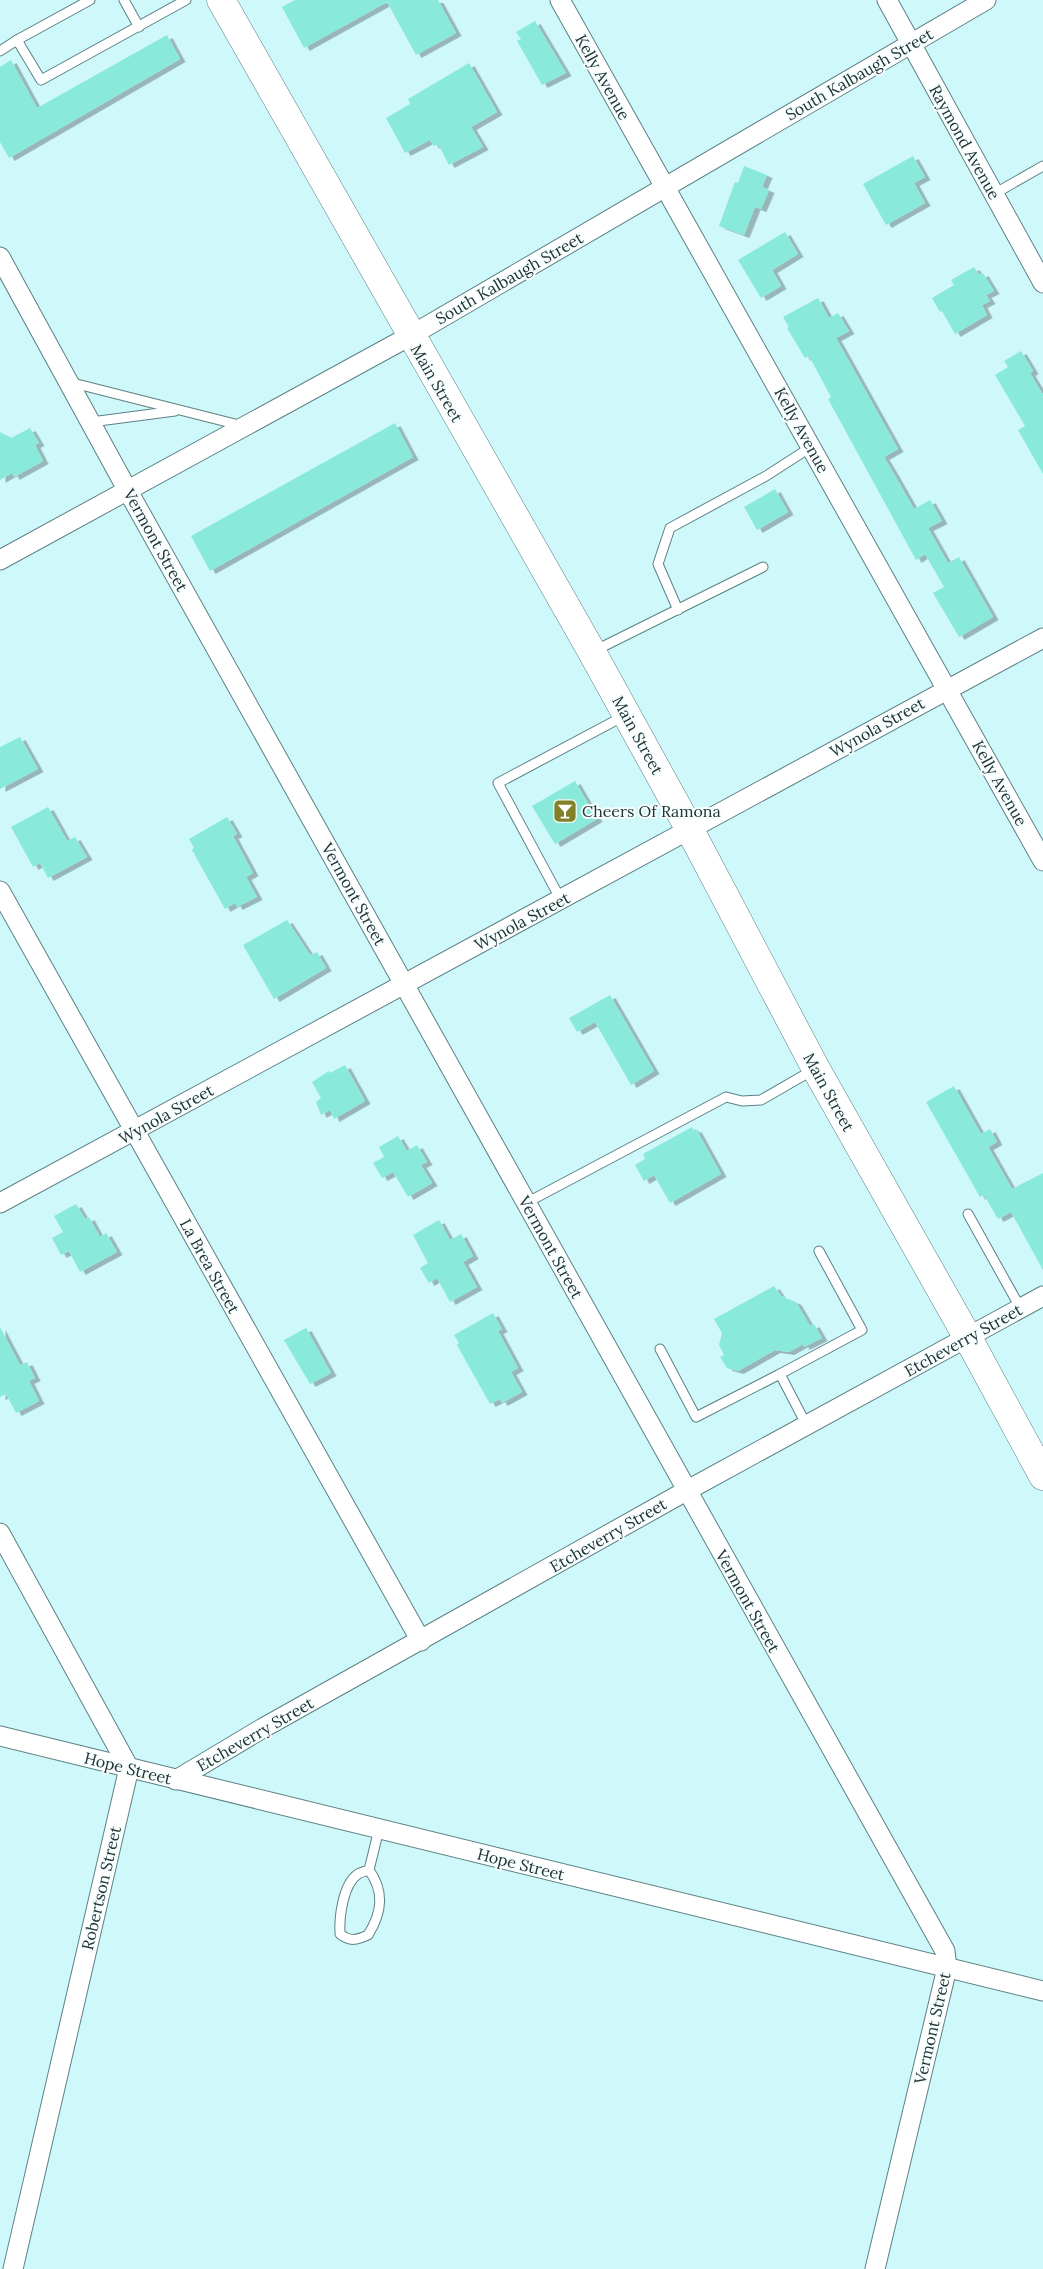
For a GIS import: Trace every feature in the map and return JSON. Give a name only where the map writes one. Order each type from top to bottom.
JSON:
[{"type":"main road","name":"Main Street","points":[[221,0],[410,336],[592,652],[690,830],[816,1069],[968,1338],[1043,1476]]},
{"type":"street","name":"Kelly Avenue","points":[[560,0],[948,688],[1043,861]]},
{"type":"street","name":"Raymond Avenue","points":[[887,0],[1043,283]]},
{"type":"street","name":"South Kalbaugh Street","points":[[0,560],[410,336],[986,0]]},
{"type":"street","name":"Vermont Street","points":[[0,257],[128,491],[945,1951],[947,1968],[875,2269]]},
{"type":"street","name":"Wynola Street","points":[[0,1203],[1043,638]]},
{"type":"street","name":"La Brea Street","points":[[0,891],[421,1642]]},
{"type":"street","name":"Etcheverry Street","points":[[176,1780],[263,1728],[421,1642],[686,1491],[1043,1296]]},
{"type":"street","points":[[0,1533],[129,1768]]},
{"type":"street","name":"Hope Street","points":[[0,1736],[1043,1991]]},
{"type":"street","name":"Robertson Street","points":[[13,2269],[129,1768]]},
{"type":"lane","points":[[0,50],[90,0]]},
{"type":"lane","points":[[124,0],[139,27]]},
{"type":"lane","points":[[17,40],[41,80],[186,0]]},
{"type":"lane","points":[[994,194],[1043,166]]},
{"type":"lane","points":[[69,382],[246,426]]},
{"type":"lane","points":[[91,422],[181,410]]},
{"type":"lane","points":[[678,610],[658,564],[670,528],[766,476],[811,446]]},
{"type":"lane","points":[[592,652],[763,567]]},
{"type":"lane","points":[[561,900],[498,783],[626,714]]},
{"type":"lane","points":[[526,1203],[726,1097],[742,1101],[761,1100],[816,1069]]},
{"type":"lane","points":[[968,1214],[1021,1309]]},
{"type":"lane","points":[[660,1349],[696,1418],[862,1330],[819,1251]]},
{"type":"lane","points":[[780,1374],[807,1426]]},
{"type":"lane","points":[[369,1870],[380,1829]]},
{"type":"lane","points":[[369,1870],[378,1882],[381,1897],[377,1916],[368,1935],[355,1940],[347,1939],[340,1934],[339,1920],[342,1904],[349,1885],[358,1874],[369,1870]]},
{"type":"building","points":[[295,0],[438,0],[456,33],[416,55],[387,2],[304,48],[282,7]]},
{"type":"building","points":[[535,21],[566,73],[542,85],[517,41],[521,39],[516,32]]},
{"type":"building","points":[[167,35],[180,59],[9,158],[0,142],[0,67],[11,60],[37,108]]},
{"type":"building","points":[[469,63],[497,112],[471,127],[483,147],[449,165],[438,144],[434,146],[430,140],[405,153],[386,118],[410,104],[408,99]]},
{"type":"building","points":[[913,156],[925,177],[914,183],[925,203],[886,225],[863,184]]},
{"type":"building","points":[[744,166],[767,175],[762,187],[769,190],[761,209],[755,207],[744,235],[719,226],[735,182],[738,183]]},
{"type":"building","points":[[785,232],[798,254],[772,270],[781,286],[761,298],[738,260]]},
{"type":"building","points":[[974,267],[979,275],[983,273],[994,291],[986,295],[990,301],[982,305],[987,315],[955,334],[932,298],[954,285],[951,280]]},
{"type":"building","points":[[818,298],[829,318],[838,313],[849,331],[836,338],[898,449],[884,457],[914,509],[930,500],[942,521],[928,528],[948,563],[959,557],[993,617],[959,637],[933,593],[944,587],[925,554],[916,560],[828,399],[831,397],[809,356],[805,358],[787,328],[789,327],[783,317]]},
{"type":"building","points":[[1021,351],[1033,371],[1030,373],[1043,395],[1043,474],[1018,430],[1025,426],[995,375],[1008,367],[1004,361]]},
{"type":"building","points":[[395,423],[413,457],[210,571],[191,536]]},
{"type":"building","points":[[30,428],[39,443],[35,445],[43,461],[14,477],[12,473],[0,480],[0,432],[11,438]]},
{"type":"building","points":[[775,489],[788,512],[757,530],[744,507]]},
{"type":"building","points":[[20,737],[38,769],[0,789],[0,747]]},
{"type":"building","points":[[575,781],[597,819],[555,844],[532,806]]},
{"type":"building","points":[[48,807],[67,841],[75,837],[87,857],[48,878],[40,863],[33,867],[11,827]]},
{"type":"building","points":[[227,817],[237,834],[233,836],[253,873],[246,877],[257,897],[237,907],[235,903],[225,909],[192,850],[194,848],[189,839]]},
{"type":"building","points":[[287,920],[310,955],[317,952],[326,968],[274,999],[243,945]]},
{"type":"building","points":[[610,995],[654,1071],[631,1085],[595,1022],[577,1032],[569,1018]]},
{"type":"building","points":[[345,1065],[365,1101],[334,1119],[330,1110],[321,1115],[316,1102],[321,1098],[312,1082],[329,1071],[330,1073]]},
{"type":"building","points":[[954,1086],[981,1134],[990,1129],[997,1142],[988,1147],[1012,1189],[1043,1173],[1043,1270],[1011,1212],[998,1219],[984,1195],[980,1197],[926,1102]]},
{"type":"building","points":[[692,1127],[694,1130],[696,1129],[721,1174],[670,1203],[654,1175],[644,1181],[635,1165],[645,1159],[643,1154]]},
{"type":"building","points":[[398,1136],[407,1151],[417,1145],[427,1162],[421,1165],[432,1183],[408,1197],[393,1172],[382,1178],[373,1163],[384,1157],[379,1147]]},
{"type":"building","points":[[76,1204],[85,1219],[89,1217],[100,1237],[106,1233],[117,1252],[80,1272],[69,1251],[61,1255],[52,1238],[63,1232],[54,1216]]},
{"type":"building","points":[[439,1220],[450,1240],[461,1234],[473,1256],[463,1262],[477,1287],[450,1302],[437,1278],[429,1283],[420,1268],[428,1263],[413,1235]]},
{"type":"building","points":[[774,1286],[781,1296],[796,1302],[810,1326],[814,1324],[822,1338],[804,1347],[803,1344],[789,1352],[775,1350],[738,1371],[727,1368],[720,1357],[724,1355],[719,1345],[722,1333],[714,1319]]},
{"type":"building","points":[[493,1313],[502,1329],[498,1331],[518,1368],[511,1372],[522,1392],[502,1403],[500,1399],[490,1404],[457,1345],[459,1343],[454,1335]]},
{"type":"building","points":[[0,1327],[20,1365],[27,1362],[35,1378],[29,1381],[39,1401],[16,1413],[6,1394],[0,1397]]},
{"type":"building","points":[[306,1328],[331,1373],[310,1384],[284,1340]]},
{"type":"place","name":"Cheers Of Ramona","points":[[565,811]]}]
